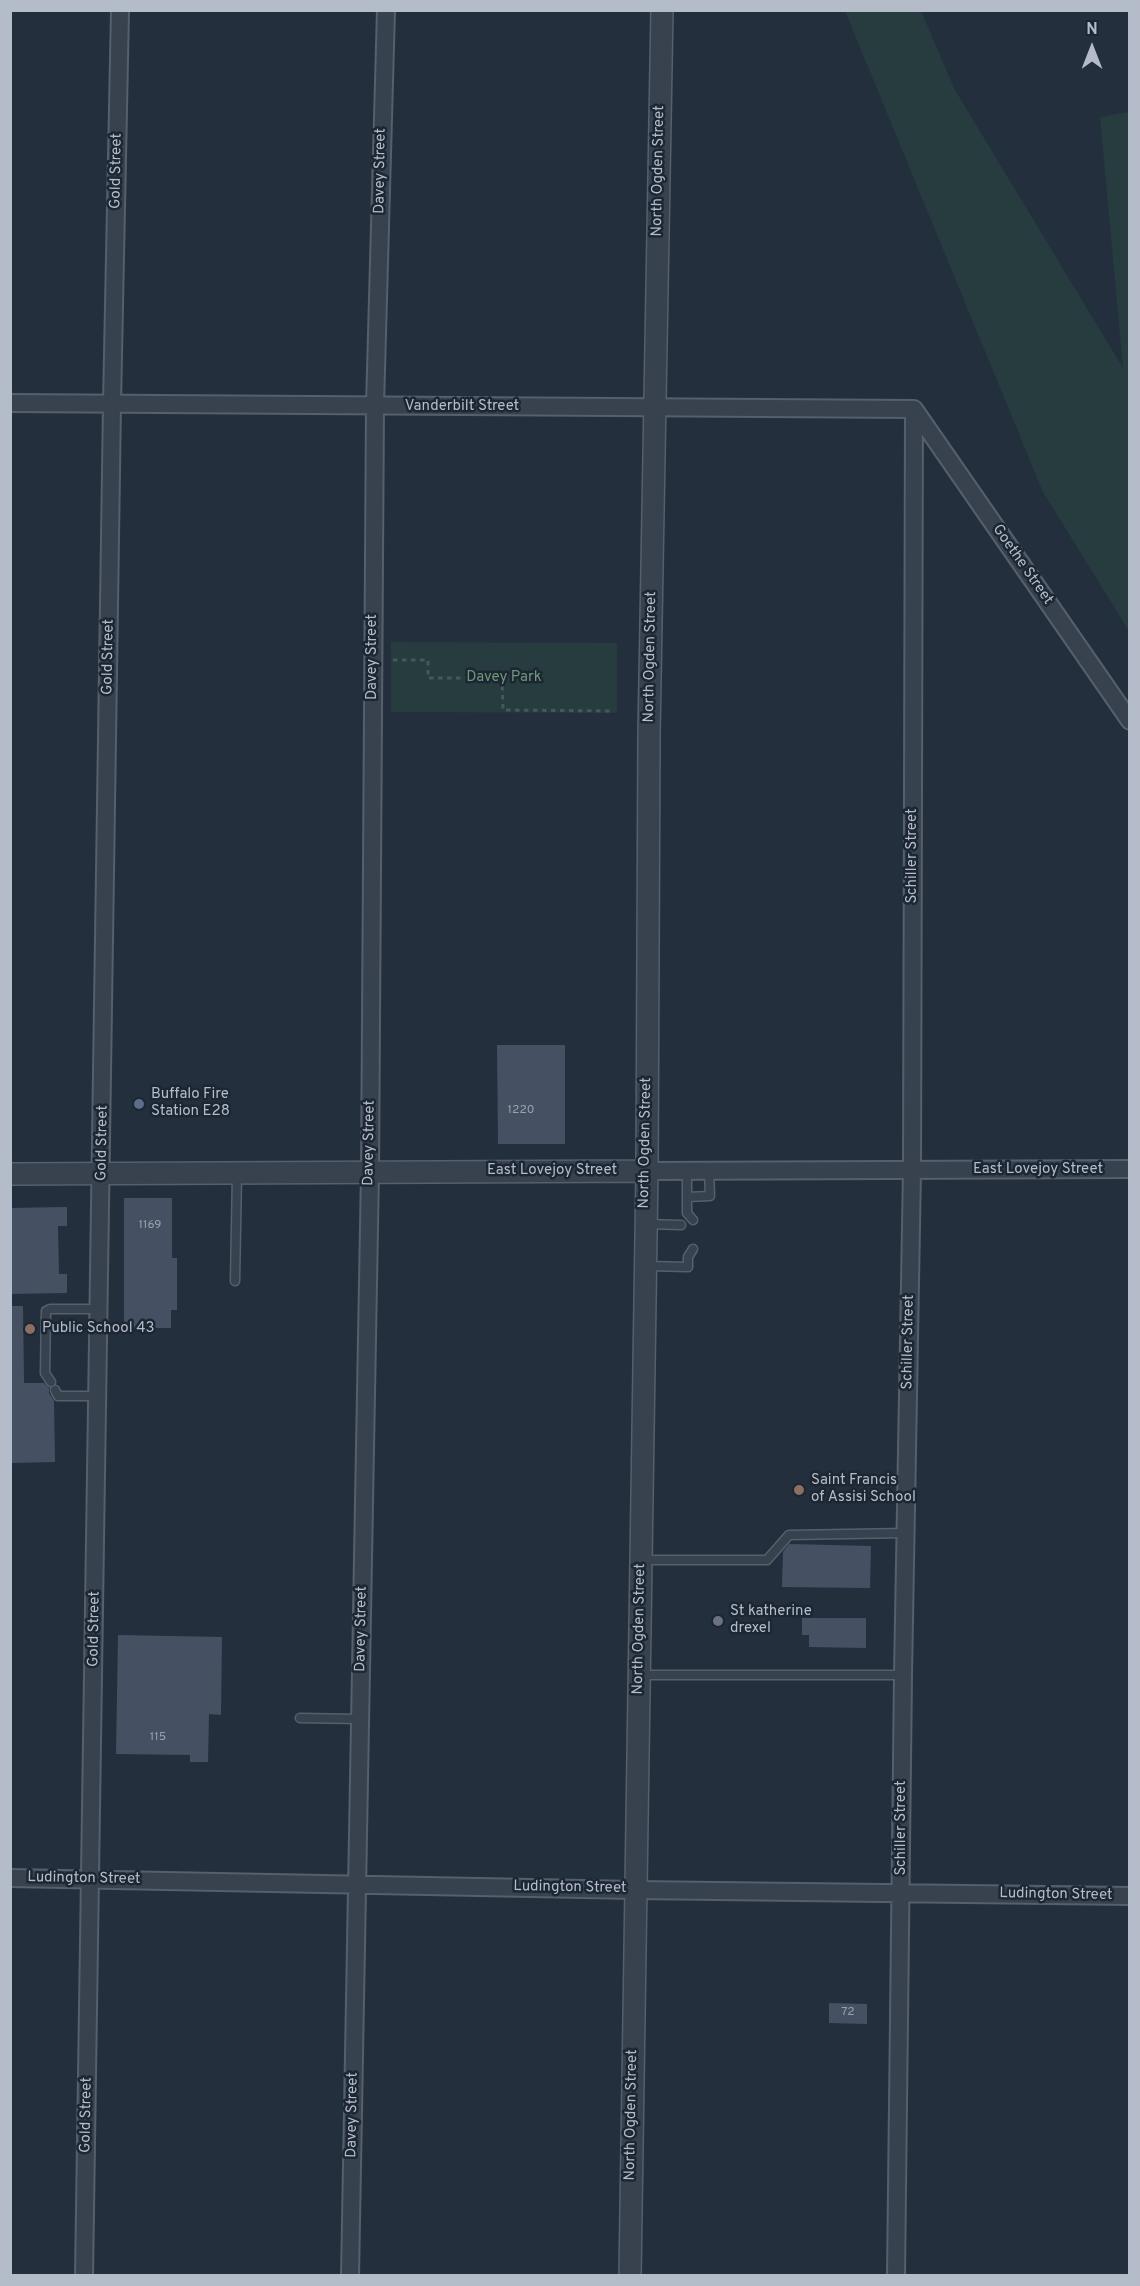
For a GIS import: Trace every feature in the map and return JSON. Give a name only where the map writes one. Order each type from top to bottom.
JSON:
[{"type":"street","name":"Gold Street","points":[[84,2276],[120,10]]},
{"type":"street","name":"Davey Street","points":[[350,2276],[370,1172],[375,406],[386,10]]},
{"type":"street","name":"North Ogden Street","points":[[630,2276],[640,1675],[649,746],[662,10]]},
{"type":"street","name":"Vanderbilt Street","points":[[10,403],[914,409]]},
{"type":"street","name":"Goethe Street","points":[[914,409],[1130,721]]},
{"type":"street","name":"Schiller Street","points":[[896,2276],[912,1170],[914,409]]},
{"type":"street","name":"East Lovejoy Street","points":[[10,1174],[1130,1169]]},
{"type":"street","name":"Ludington Street","points":[[10,1878],[635,1890],[1130,1896]]},
{"type":"street","points":[[631,2224],[637,2257],[644,2276]]},
{"type":"lane","points":[[645,1224],[686,1219],[687,1170]]},
{"type":"lane","points":[[687,1197],[710,1196],[709,1170]]},
{"type":"lane","points":[[235,1281],[237,1173]]},
{"type":"lane","points":[[644,1266],[688,1267],[688,1257],[683,1249]]},
{"type":"lane","points":[[688,1257],[693,1249]]},
{"type":"lane","points":[[98,1396],[58,1395],[45,1373],[46,1311],[50,1309],[100,1309]]},
{"type":"lane","points":[[641,1560],[767,1560],[789,1534],[906,1533]]},
{"type":"lane","points":[[640,1675],[903,1675]]},
{"type":"lane","points":[[300,1718],[360,1719]]},
{"type":"path","points":[[393,660],[428,660],[428,678],[502,678],[503,710],[614,711]]},
{"type":"green space","points":[[845,11],[921,11],[955,90],[1123,368],[1100,117],[1129,112],[1129,631],[1043,492]]},
{"type":"green space","name":"Davey Park","points":[[391,642],[617,643],[617,713],[391,712]]},
{"type":"building","points":[[497,1045],[565,1045],[565,1144],[498,1144]]},
{"type":"building","points":[[124,1198],[172,1198],[172,1258],[177,1258],[177,1310],[171,1310],[171,1328],[124,1328]]},
{"type":"building","points":[[67,1207],[67,1226],[58,1226],[59,1274],[67,1274],[67,1293],[10,1294],[10,1208]]},
{"type":"building","points":[[10,1306],[23,1306],[24,1383],[44,1383],[49,1388],[54,1401],[55,1462],[10,1463]]},
{"type":"building","points":[[789,1544],[871,1546],[870,1588],[782,1587],[783,1552]]},
{"type":"building","points":[[802,1618],[866,1618],[866,1648],[809,1647],[809,1635],[802,1635]]},
{"type":"building","points":[[118,1635],[222,1637],[221,1715],[209,1714],[208,1762],[190,1762],[190,1755],[116,1754]]},
{"type":"building","points":[[829,2003],[867,2004],[867,2024],[829,2023]]},
{"type":"place","name":"Buffalo Fire Station E28","points":[[139,1104]]},
{"type":"place","name":"Public School 43","points":[[30,1329]]},
{"type":"place","name":"Saint Francis of Assisi School","points":[[799,1490]]},
{"type":"place","name":"St katherine drexel","points":[[718,1621]]}]
